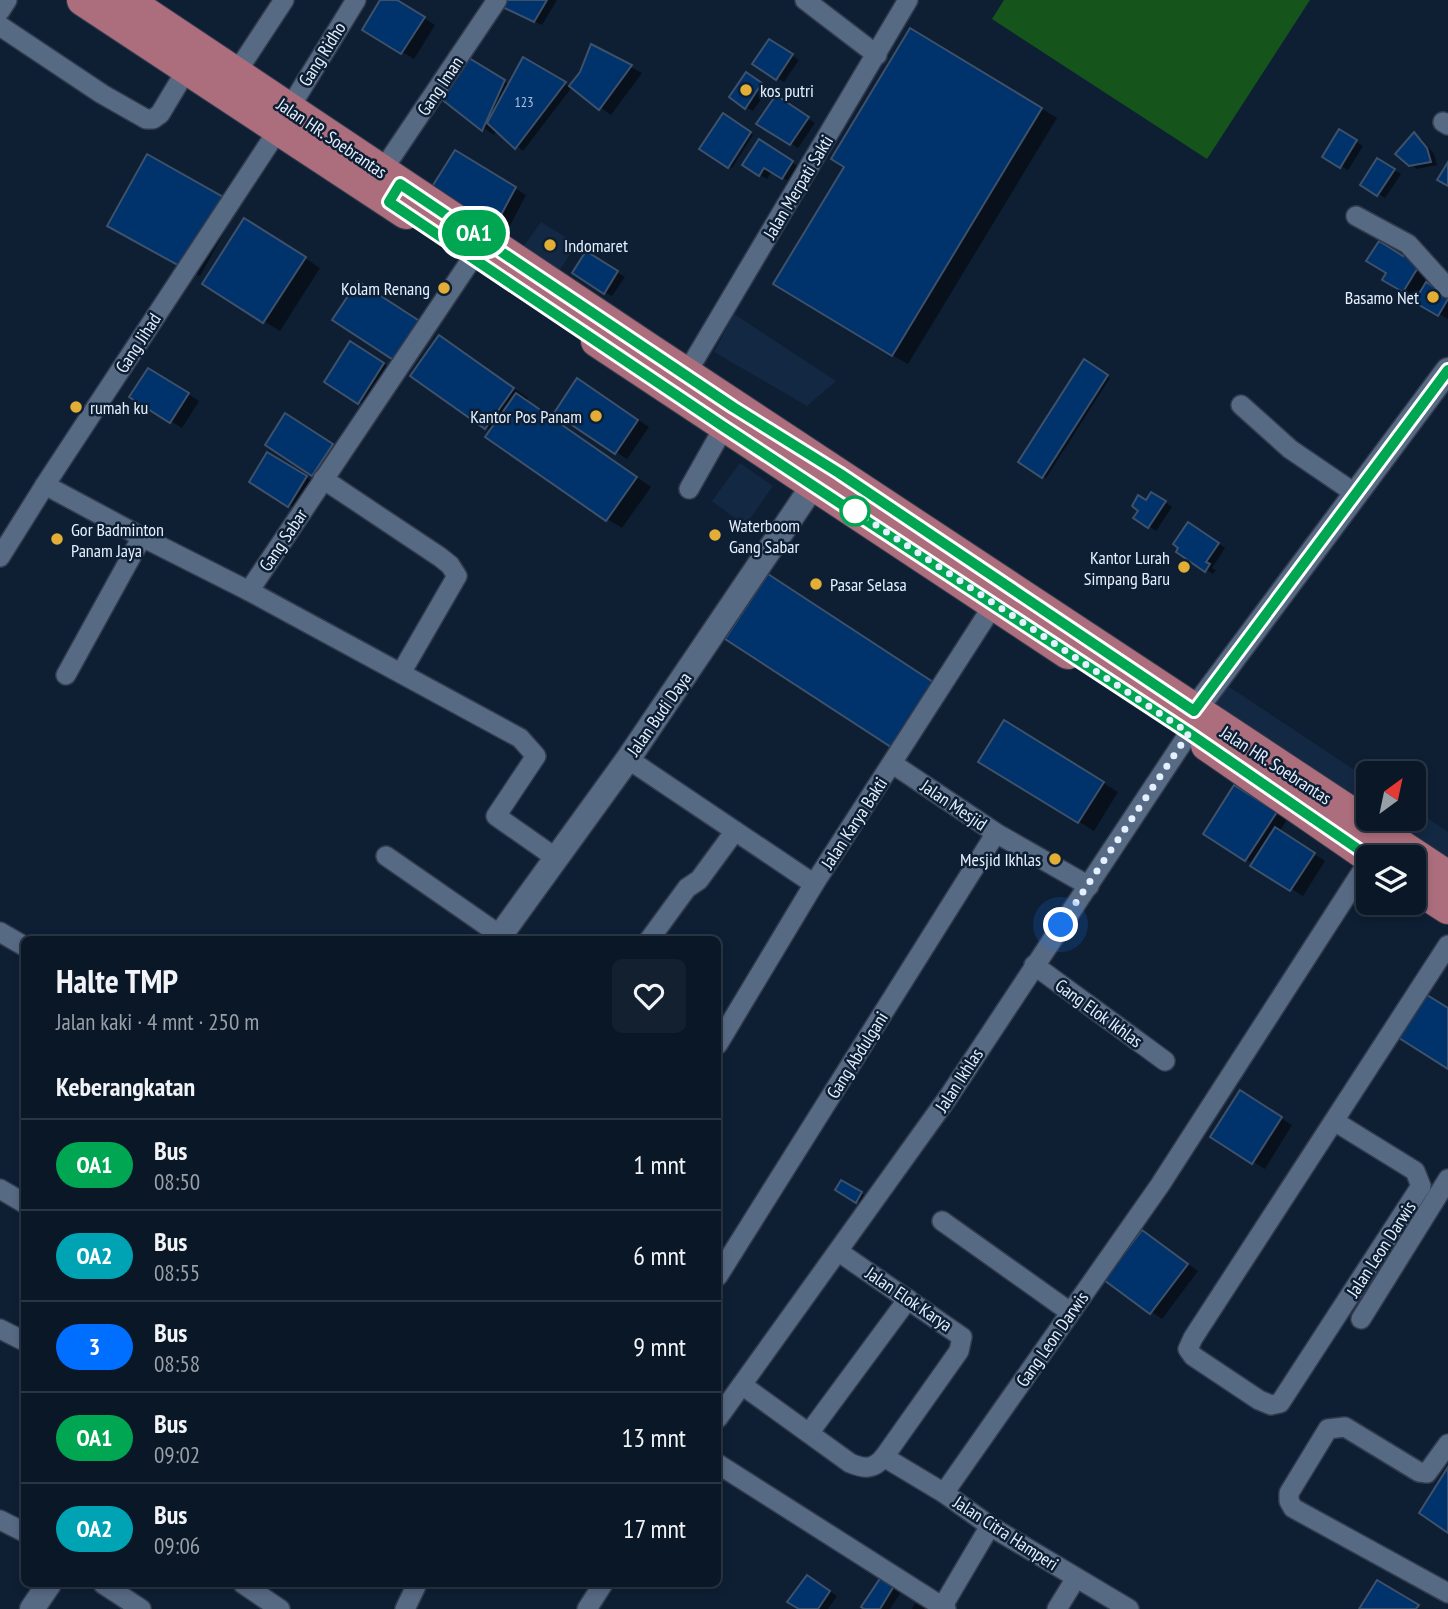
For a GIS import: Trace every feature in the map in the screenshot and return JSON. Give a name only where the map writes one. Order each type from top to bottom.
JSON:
[{"type":"main road","name":"Jalan HR. Soebrantas","points":[[83,0],[187,69],[283,119],[390,186],[850,481],[1191,722],[1343,823],[1448,877]]},
{"type":"main road","name":"Jalan HR. Soebrantas","points":[[126,0],[236,74],[283,119]]},
{"type":"main road","name":"Jalan HR. Soebrantas","points":[[390,186],[473,257],[724,427],[994,604],[1191,722]]},
{"type":"main road","name":"Jalan HR. Soebrantas","points":[[1343,823],[1361,845]]},
{"type":"main road","points":[[1426,894],[1448,908]]},
{"type":"street","points":[[0,11],[7,0]]},
{"type":"street","points":[[236,74],[284,0]]},
{"type":"street","name":"Gang Ridho","points":[[283,119],[356,0]]},
{"type":"street","name":"Gang Iman","points":[[390,186],[497,0]]},
{"type":"street","points":[[805,0],[877,55]]},
{"type":"street","name":"Jalan Merpati Sakti","points":[[686,374],[908,0]]},
{"type":"street","points":[[0,26],[102,94],[146,119],[153,119],[160,114],[187,69]]},
{"type":"street","name":"Gang Jihad","points":[[0,557],[283,119]]},
{"type":"street","points":[[1356,216],[1408,244],[1448,288]]},
{"type":"street","name":"Gang Sabar","points":[[249,591],[473,257]]},
{"type":"street","points":[[1191,722],[1448,370]]},
{"type":"street","points":[[1241,405],[1290,449],[1356,494]]},
{"type":"street","points":[[689,489],[724,427]]},
{"type":"street","points":[[323,479],[440,557],[450,565],[457,576],[401,673]]},
{"type":"street","name":"Jalan Budi Daya","points":[[500,936],[628,760],[814,484]]},
{"type":"street","points":[[45,485],[249,591],[520,738],[536,756],[496,816],[556,858]]},
{"type":"street","points":[[66,676],[142,537]]},
{"type":"street","name":"Jalan Karya Bakti","points":[[721,1039],[814,884],[994,604]]},
{"type":"street","name":"Jalan Ikhlas","points":[[721,1414],[949,1096],[1089,886],[1191,722]]},
{"type":"street","points":[[628,760],[814,884]]},
{"type":"street","name":"Jalan Mesjid","points":[[893,764],[996,833],[1089,886]]},
{"type":"street","points":[[652,936],[687,888],[699,880],[735,831]]},
{"type":"street","name":"Gang Abdulgani","points":[[721,1271],[996,833]]},
{"type":"street","points":[[386,856],[498,936]]},
{"type":"street","name":"Gang Leon Darwis","points":[[944,1493],[1160,1185],[1356,881]]},
{"type":"street","points":[[0,932],[21,944]]},
{"type":"street","points":[[1334,1121],[1448,945]]},
{"type":"street","name":"Gang Elok Ikhlas","points":[[1034,965],[1165,1061]]},
{"type":"street","name":"Jalan Leon Darwis","points":[[1334,1121],[1415,1171],[1421,1186],[1280,1403],[1271,1405],[1259,1400],[1193,1356],[1188,1349],[1334,1121]]},
{"type":"street","points":[[1361,1319],[1448,1179]]},
{"type":"street","points":[[0,1189],[21,1201]]},
{"type":"street","points":[[942,1221],[1070,1312]]},
{"type":"street","name":"Jalan Elok Karya","points":[[839,1252],[957,1332],[962,1341],[960,1351],[884,1457]]},
{"type":"street","points":[[809,1433],[908,1299]]},
{"type":"street","points":[[0,1329],[21,1340]]},
{"type":"street","points":[[741,1385],[850,1463],[866,1468],[874,1466],[884,1457]]},
{"type":"street","points":[[1448,1444],[1427,1473],[1419,1472],[1345,1427],[1328,1429],[1289,1493],[1293,1508],[1448,1593]]},
{"type":"street","name":"Jalan Citra Hamperi","points":[[884,1457],[944,1493],[990,1526],[1129,1609]]},
{"type":"street","points":[[721,1466],[943,1608],[990,1526]]},
{"type":"street","points":[[0,1520],[21,1530]]},
{"type":"street","points":[[1057,1609],[1076,1578]]},
{"type":"street","points":[[32,1609],[47,1587]]},
{"type":"street","points":[[108,1587],[141,1609]]},
{"type":"street","points":[[256,1587],[280,1609]]},
{"type":"street","points":[[405,1609],[416,1587]]},
{"type":"street","points":[[587,1609],[601,1587]]},
{"type":"shaded area","name":"Indomaret","points":[[541,222],[577,244],[559,271],[524,246]]},
{"type":"shaded area","points":[[734,314],[836,381],[807,406],[714,352]]},
{"type":"shaded area","points":[[740,463],[773,486],[745,526],[712,501]]},
{"type":"shaded area","points":[[1225,684],[1356,771],[1356,805],[1208,708]]},
{"type":"shaded area","points":[[1426,817],[1448,832],[1448,865],[1426,851],[1426,845],[1417,845],[1396,831],[1426,831]]},
{"type":"green space","points":[[1004,0],[1310,0],[1207,159],[992,19]]},
{"type":"building","points":[[380,0],[397,0],[425,17],[401,54],[362,30]]},
{"type":"building","points":[[502,0],[547,0],[534,22],[498,5]]},
{"type":"building","points":[[910,28],[1042,108],[892,356],[773,284],[844,167],[831,159]]},
{"type":"building","points":[[769,39],[793,54],[776,80],[752,64]]},
{"type":"building","points":[[591,44],[632,65],[599,110],[569,86],[580,72]]},
{"type":"building","points":[[523,57],[566,82],[515,149],[487,123]]},
{"type":"building","points":[[469,58],[505,80],[482,131],[440,98]]},
{"type":"building","name":"kos putri","points":[[746,72],[762,83],[745,109],[729,97]]},
{"type":"building","points":[[776,95],[809,117],[790,145],[756,124]]},
{"type":"building","points":[[723,113],[751,132],[728,168],[699,149]]},
{"type":"building","points":[[1339,129],[1357,140],[1340,168],[1322,157]]},
{"type":"building","points":[[1414,132],[1427,148],[1431,162],[1409,166],[1395,154]]},
{"type":"building","points":[[759,139],[793,161],[782,179],[764,168],[759,176],[742,165]]},
{"type":"building","points":[[455,150],[516,187],[494,228],[430,190]]},
{"type":"building","points":[[147,154],[223,197],[183,268],[107,226]]},
{"type":"building","points":[[1377,158],[1395,169],[1377,196],[1360,185]]},
{"type":"building","points":[[1448,162],[1448,186],[1437,180]]},
{"type":"building","points":[[244,218],[306,257],[263,323],[202,284]]},
{"type":"building","points":[[1379,241],[1403,256],[1406,251],[1422,261],[1403,292],[1382,280],[1386,273],[1366,261]]},
{"type":"building","points":[[586,251],[618,271],[604,294],[572,273]]},
{"type":"building","points":[[358,281],[421,322],[395,361],[332,320]]},
{"type":"building","name":"Basamo Net","points":[[1426,282],[1448,294],[1438,316],[1414,302]]},
{"type":"building","points":[[439,335],[514,388],[485,429],[410,376]]},
{"type":"building","points":[[350,341],[384,363],[358,404],[324,382]]},
{"type":"building","points":[[1084,359],[1108,375],[1042,478],[1018,462]]},
{"type":"building","points":[[148,368],[189,393],[170,423],[129,397]]},
{"type":"building","name":"Kantor Pos Panam","points":[[577,378],[638,420],[615,454],[554,413]]},
{"type":"building","points":[[516,393],[637,477],[606,521],[485,437]]},
{"type":"building","points":[[285,413],[333,444],[312,476],[265,445]]},
{"type":"building","points":[[267,452],[307,476],[288,507],[249,482]]},
{"type":"building","points":[[1151,492],[1166,501],[1148,528],[1133,518],[1138,511],[1132,506],[1138,495],[1146,500]]},
{"type":"building","points":[[1188,522],[1219,543],[1206,562],[1210,564],[1205,572],[1176,552],[1178,548],[1173,544]]},
{"type":"building","points":[[768,574],[933,682],[891,747],[725,639]]},
{"type":"building","points":[[1004,720],[1104,782],[1078,823],[978,762]]},
{"type":"building","points":[[1234,785],[1277,812],[1245,861],[1203,834]]},
{"type":"building","points":[[1275,827],[1315,853],[1290,891],[1250,866]]},
{"type":"building","points":[[1427,995],[1448,1008],[1448,1069],[1399,1038]]},
{"type":"building","points":[[1240,1090],[1282,1117],[1252,1164],[1210,1137]]},
{"type":"building","points":[[841,1180],[862,1192],[856,1203],[835,1190]]},
{"type":"building","points":[[1142,1230],[1188,1264],[1150,1314],[1104,1280]]},
{"type":"building","points":[[1448,1467],[1448,1533],[1419,1513]]},
{"type":"building","points":[[807,1575],[830,1591],[818,1609],[799,1609],[787,1602]]},
{"type":"building","points":[[881,1577],[894,1586],[880,1609],[864,1609],[861,1607]]},
{"type":"building","points":[[1377,1580],[1419,1605],[1416,1609],[1359,1609]]},
{"type":"bus line","name":"OA1","points":[[1356,848],[1189,733],[724,427],[389,202],[400,184],[1194,711],[1448,370]]},
{"type":"place","name":"kos putri","points":[[746,90]]},
{"type":"place","name":"Indomaret","points":[[550,245]]},
{"type":"place","name":"Kolam Renang","points":[[444,288]]},
{"type":"place","name":"Basamo Net","points":[[1433,297]]},
{"type":"place","name":"rumah ku","points":[[76,407]]},
{"type":"place","name":"Kantor Pos Panam","points":[[596,416]]},
{"type":"place","name":"Waterboom Gang Sabar","points":[[715,535]]},
{"type":"place","name":"Gor Badminton Panam Jaya","points":[[57,539]]},
{"type":"place","name":"Kantor Lurah Simpang Baru","points":[[1184,567]]},
{"type":"place","name":"Pasar Selasa","points":[[816,584]]},
{"type":"place","name":"Mesjid Ikhlas","points":[[1055,859]]},
{"type":"route","points":[[855,511],[1189,733],[1061,925]]}]
